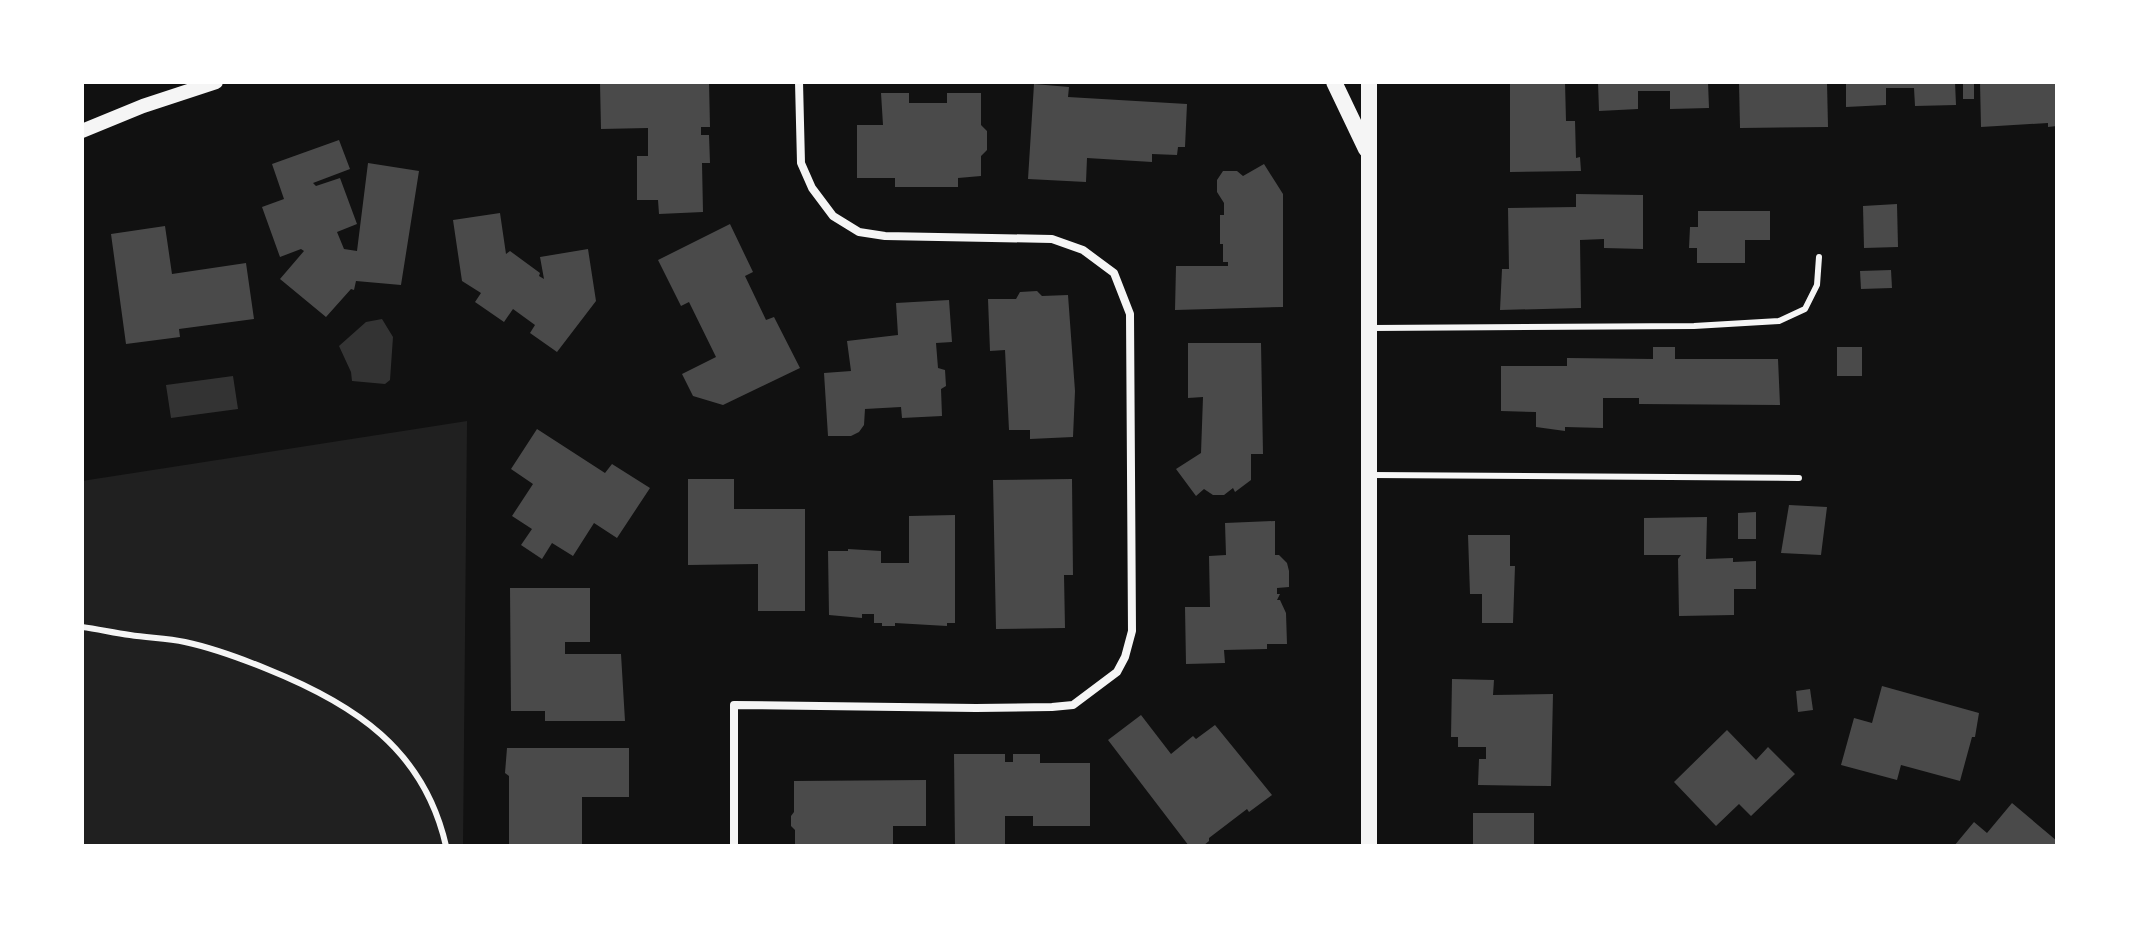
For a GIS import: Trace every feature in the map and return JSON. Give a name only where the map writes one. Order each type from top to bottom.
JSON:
[{"type":"main road","points":[[1334,82],[1369,153]]},
{"type":"main road","points":[[1369,82],[1369,846]]},
{"type":"street","points":[[82,131],[143,106],[216,82]]},
{"type":"street","points":[[734,846],[734,705],[976,708],[1073,705],[1117,672],[1132,631],[1130,314],[1114,273],[1083,250],[1052,239],[885,236],[859,232],[833,216],[812,188],[801,163],[799,82]]},
{"type":"lane","points":[[1369,328],[1694,326],[1779,321],[1805,309],[1817,285],[1819,257]]},
{"type":"lane","points":[[1369,475],[1799,478]]},
{"type":"lane","points":[[82,627],[209,647],[313,687],[364,719],[399,750],[441,822],[446,846]]},
{"type":"shaded area","points":[[382,319],[393,337],[390,380],[385,384],[352,381],[339,346],[366,322]]},
{"type":"shaded area","points":[[233,376],[238,409],[171,418],[166,385]]},
{"type":"shaded area","points":[[467,421],[463,846],[82,846],[82,481]]},
{"type":"building","points":[[709,82],[710,127],[701,127],[701,135],[709,135],[710,163],[702,163],[703,212],[659,214],[658,200],[637,200],[637,156],[648,156],[648,128],[601,129],[600,83]]},
{"type":"building","points":[[1510,82],[1565,82],[1566,121],[1575,121],[1576,158],[1580,157],[1581,171],[1510,172]]},
{"type":"building","points":[[1598,82],[1708,82],[1709,108],[1670,109],[1670,91],[1638,91],[1638,109],[1599,111]]},
{"type":"building","points":[[1739,82],[1827,82],[1828,127],[1740,128]]},
{"type":"building","points":[[1846,82],[1955,82],[1956,105],[1915,106],[1914,88],[1886,88],[1886,105],[1846,107]]},
{"type":"building","points":[[1963,82],[1974,82],[1974,99],[1963,99]]},
{"type":"building","points":[[1980,82],[2057,82],[2057,126],[2048,127],[2048,123],[1981,127]]},
{"type":"building","points":[[1034,84],[1069,87],[1068,97],[1187,104],[1185,147],[1178,147],[1177,155],[1152,154],[1152,162],[1087,158],[1086,182],[1028,179]]},
{"type":"building","points":[[881,93],[909,93],[909,103],[947,103],[947,93],[981,93],[981,125],[987,131],[987,150],[981,156],[981,176],[958,178],[958,187],[895,187],[895,178],[857,178],[857,125],[883,125]]},
{"type":"building","points":[[339,140],[350,169],[313,183],[316,186],[340,178],[357,224],[337,232],[344,249],[357,251],[368,163],[419,171],[401,285],[356,281],[354,290],[351,289],[326,317],[280,279],[304,251],[301,249],[280,257],[262,207],[284,199],[272,164]]},
{"type":"building","points":[[1264,164],[1283,194],[1283,307],[1175,310],[1176,266],[1228,266],[1228,262],[1223,262],[1223,244],[1220,244],[1220,215],[1224,215],[1224,203],[1217,192],[1217,180],[1223,171],[1237,171],[1243,176]]},
{"type":"building","points":[[1576,194],[1643,195],[1643,249],[1604,248],[1604,239],[1580,240],[1581,308],[1500,310],[1502,269],[1509,269],[1508,208],[1576,207]]},
{"type":"building","points":[[1897,204],[1898,247],[1864,248],[1863,206]]},
{"type":"building","points":[[1698,211],[1770,211],[1770,240],[1745,240],[1745,263],[1697,263],[1697,248],[1689,248],[1690,227],[1698,227]]},
{"type":"building","points":[[500,213],[506,254],[510,251],[544,279],[540,257],[588,249],[596,301],[557,352],[530,333],[535,325],[513,309],[504,322],[475,302],[481,293],[462,281],[453,220]]},
{"type":"building","points":[[730,224],[753,272],[745,276],[766,320],[774,317],[800,368],[723,405],[693,396],[682,374],[716,357],[689,302],[681,306],[658,260]]},
{"type":"building","points":[[165,226],[172,274],[246,263],[254,319],[179,329],[180,337],[126,344],[111,234]]},
{"type":"building","points":[[1891,270],[1892,288],[1861,289],[1860,271]]},
{"type":"building","points":[[1037,291],[1042,296],[1068,295],[1075,391],[1073,437],[1030,439],[1030,430],[1009,430],[1005,350],[990,351],[988,299],[1016,299],[1020,292]]},
{"type":"building","points":[[949,300],[952,342],[936,343],[938,368],[945,370],[946,386],[941,389],[942,416],[902,418],[901,407],[865,409],[864,425],[859,432],[851,436],[828,436],[824,373],[851,371],[847,341],[898,335],[896,303]]},
{"type":"building","points":[[1188,343],[1261,343],[1263,454],[1251,454],[1251,480],[1235,492],[1233,488],[1224,495],[1213,495],[1204,489],[1196,496],[1176,469],[1201,453],[1203,397],[1188,398]]},
{"type":"building","points":[[1653,347],[1675,347],[1675,359],[1778,359],[1780,405],[1639,404],[1639,398],[1603,398],[1603,428],[1565,427],[1565,431],[1536,427],[1536,412],[1501,411],[1501,366],[1567,366],[1567,358],[1653,359]]},
{"type":"building","points":[[1837,347],[1862,347],[1862,376],[1837,376]]},
{"type":"building","points":[[537,429],[605,473],[612,464],[650,488],[617,538],[594,523],[573,556],[552,543],[542,559],[521,545],[532,529],[512,516],[533,484],[511,469]]},
{"type":"building","points":[[688,479],[734,479],[734,509],[805,509],[805,611],[758,611],[758,564],[688,565]]},
{"type":"building","points":[[1072,479],[1073,575],[1064,575],[1065,628],[996,629],[993,480]]},
{"type":"building","points":[[1789,505],[1827,507],[1821,555],[1781,553]]},
{"type":"building","points":[[1756,512],[1756,539],[1738,539],[1738,513]]},
{"type":"building","points":[[955,515],[955,623],[947,623],[947,626],[895,623],[895,626],[882,626],[882,623],[874,623],[874,614],[862,614],[862,618],[829,615],[828,551],[881,551],[881,563],[909,563],[909,516]]},
{"type":"building","points":[[1707,517],[1706,559],[1756,561],[1756,589],[1734,589],[1734,615],[1679,616],[1678,559],[1681,555],[1644,555],[1644,518]]},
{"type":"building","points":[[1275,521],[1275,555],[1287,563],[1289,571],[1289,587],[1277,588],[1277,594],[1280,594],[1277,600],[1280,600],[1286,613],[1287,644],[1267,644],[1267,649],[1224,650],[1225,663],[1186,664],[1185,607],[1210,607],[1209,556],[1226,555],[1225,523]]},
{"type":"building","points":[[1468,535],[1510,535],[1510,566],[1515,566],[1513,623],[1482,623],[1482,594],[1470,594]]},
{"type":"building","points":[[510,588],[590,588],[590,642],[565,642],[565,654],[621,654],[625,721],[545,721],[545,711],[511,711]]},
{"type":"building","points":[[1452,679],[1494,680],[1493,695],[1553,694],[1551,786],[1478,785],[1479,759],[1486,759],[1486,747],[1458,747],[1458,737],[1451,737]]},
{"type":"building","points":[[1882,686],[1979,713],[1975,737],[1972,737],[1960,781],[1901,765],[1897,780],[1841,765],[1854,718],[1872,723]]},
{"type":"building","points":[[1810,689],[1813,710],[1798,712],[1796,691]]},
{"type":"building","points":[[1141,715],[1171,754],[1193,736],[1196,739],[1215,725],[1272,795],[1249,812],[1247,809],[1203,846],[1189,846],[1108,740]]},
{"type":"building","points":[[1727,730],[1756,760],[1768,747],[1795,774],[1751,816],[1739,804],[1716,826],[1674,782]]},
{"type":"building","points":[[507,748],[629,748],[629,797],[582,797],[582,846],[509,846],[509,776],[505,773]]},
{"type":"building","points":[[954,754],[1005,754],[1005,762],[1013,762],[1013,754],[1040,754],[1040,763],[1090,763],[1090,826],[1033,826],[1033,816],[1005,816],[1005,846],[955,846]]},
{"type":"building","points":[[926,780],[926,826],[893,826],[893,846],[795,846],[795,830],[791,826],[794,781]]},
{"type":"building","points":[[2012,803],[2057,841],[2057,846],[1954,846],[1974,822],[1987,833]]},
{"type":"building","points":[[1473,813],[1534,813],[1534,846],[1473,846]]}]
